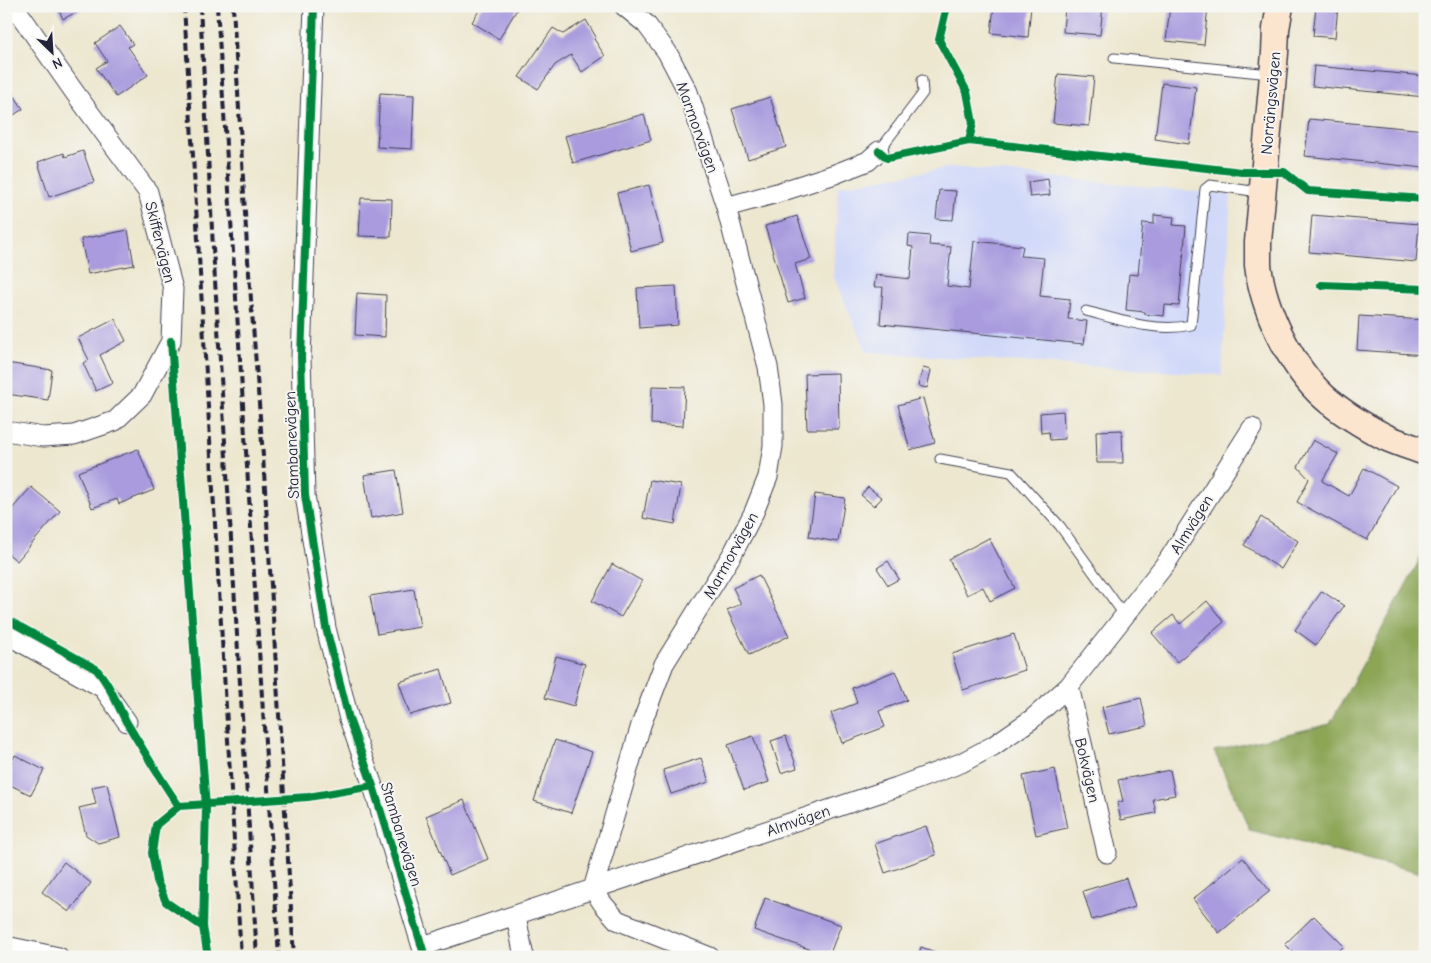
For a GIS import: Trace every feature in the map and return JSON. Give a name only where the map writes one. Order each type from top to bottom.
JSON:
[{"type":"street","name":"Skiffervägen","points":[[6,431],[43,437],[74,435],[115,421],[142,395],[171,341],[173,289],[148,192],[75,94],[14,6]]},
{"type":"street","name":"Stambanevägen","points":[[314,6],[301,357],[305,496],[326,628],[349,719],[373,786],[424,951]]},
{"type":"street","name":"Marmorvägen","points":[[593,889],[641,725],[664,664],[734,553],[768,478],[773,446],[773,404],[768,367],[726,207],[688,92],[667,52],[646,24],[624,6]]},
{"type":"street","name":"Norrängsvägen","points":[[1280,6],[1276,28],[1276,54],[1258,242],[1258,266],[1267,305],[1281,337],[1293,358],[1308,380],[1324,396],[1346,414],[1386,438],[1425,452]]},
{"type":"street","points":[[726,207],[835,174],[868,161],[879,151]]},
{"type":"street","name":"Almvägen","points":[[424,951],[593,889],[897,787],[961,763],[993,746],[1032,719],[1069,686],[1167,562],[1252,428]]},
{"type":"street","points":[[6,634],[103,688],[127,722]]},
{"type":"street","name":"Bokvägen","points":[[1069,686],[1107,853]]},
{"type":"street","points":[[593,889],[602,904],[617,920],[710,957]]},
{"type":"street","points":[[516,916],[524,957]]},
{"type":"street","points":[[6,946],[59,957]]},
{"type":"lane","points":[[1114,58],[1273,75]]},
{"type":"lane","points":[[879,151],[923,93],[922,80]]},
{"type":"lane","points":[[1086,311],[1146,326],[1178,328],[1191,325],[1206,189],[1210,185],[1262,192]]},
{"type":"lane","points":[[940,459],[1011,472],[1060,526],[1125,616]]},
{"type":"shaded area","points":[[953,167],[1231,195],[1222,375],[867,352],[833,276],[838,186]]},
{"type":"green space","points":[[1425,550],[1425,869],[1418,872],[1250,830],[1214,751],[1330,724]]},
{"type":"building","points":[[57,6],[88,6],[63,19]]},
{"type":"building","points":[[482,6],[519,6],[499,39],[472,22]]},
{"type":"building","points":[[994,6],[1031,6],[1028,37],[991,33]]},
{"type":"building","points":[[1065,6],[1103,6],[1100,35],[1063,32]]},
{"type":"building","points":[[1170,6],[1208,6],[1204,45],[1166,41]]},
{"type":"building","points":[[1316,6],[1338,6],[1335,38],[1313,36]]},
{"type":"building","points":[[586,20],[596,37],[594,39],[605,56],[582,72],[571,55],[555,65],[538,89],[519,77],[553,28],[563,34]]},
{"type":"building","points":[[120,26],[133,44],[128,47],[148,75],[116,97],[96,68],[107,61],[95,43]]},
{"type":"building","points":[[1314,66],[1425,76],[1425,97],[1312,86]]},
{"type":"building","points":[[6,74],[11,82],[7,84],[23,109],[6,120]]},
{"type":"building","points":[[1058,74],[1094,77],[1089,126],[1053,123]]},
{"type":"building","points":[[1162,83],[1196,87],[1189,144],[1155,139]]},
{"type":"building","points":[[380,93],[414,95],[412,149],[377,147]]},
{"type":"building","points":[[770,97],[786,147],[748,159],[732,109]]},
{"type":"building","points":[[644,114],[651,140],[573,163],[565,136]]},
{"type":"building","points":[[1309,119],[1425,130],[1425,168],[1305,156]]},
{"type":"building","points":[[83,151],[94,182],[49,197],[38,162],[64,153],[65,157]]},
{"type":"building","points":[[1048,179],[1050,195],[1030,197],[1028,182]]},
{"type":"building","points":[[649,185],[663,243],[631,251],[617,193]]},
{"type":"building","points":[[939,190],[956,191],[953,220],[936,219]]},
{"type":"building","points":[[361,198],[392,199],[391,237],[359,236]]},
{"type":"building","points":[[1154,215],[1174,217],[1173,225],[1186,226],[1179,306],[1165,305],[1164,316],[1126,310],[1129,274],[1138,275],[1143,223],[1154,224]]},
{"type":"building","points":[[1312,215],[1419,224],[1416,262],[1309,252]]},
{"type":"building","points":[[797,216],[811,259],[795,264],[805,298],[788,303],[765,226]]},
{"type":"building","points":[[128,230],[134,265],[88,274],[81,239]]},
{"type":"building","points":[[909,234],[930,236],[929,245],[951,247],[947,286],[969,289],[974,241],[1023,246],[1021,256],[1044,258],[1040,296],[1070,299],[1068,319],[1087,321],[1084,344],[880,324],[883,287],[874,287],[876,275],[910,279],[913,247],[908,246]]},
{"type":"building","points":[[676,286],[678,325],[639,328],[637,288]]},
{"type":"building","points":[[357,293],[386,295],[385,337],[355,335]]},
{"type":"building","points":[[1359,316],[1425,320],[1425,355],[1357,350]]},
{"type":"building","points":[[115,319],[126,341],[100,355],[113,383],[96,391],[83,363],[89,360],[78,338]]},
{"type":"building","points":[[6,363],[52,370],[48,400],[6,394]]},
{"type":"building","points":[[923,368],[931,370],[927,388],[918,386]]},
{"type":"building","points":[[838,373],[839,429],[807,429],[805,374]]},
{"type":"building","points":[[652,386],[685,387],[683,426],[651,424]]},
{"type":"building","points":[[923,398],[935,443],[910,450],[898,405]]},
{"type":"building","points":[[1063,411],[1065,439],[1050,440],[1049,432],[1041,433],[1040,413]]},
{"type":"building","points":[[1122,430],[1123,463],[1097,463],[1096,431]]},
{"type":"building","points":[[1313,440],[1338,454],[1322,481],[1349,496],[1364,468],[1397,486],[1367,540],[1297,502],[1309,479],[1298,467]]},
{"type":"building","points":[[138,449],[154,490],[119,504],[117,499],[92,508],[78,472]]},
{"type":"building","points":[[396,470],[403,512],[371,518],[364,475]]},
{"type":"building","points":[[650,480],[681,485],[675,524],[643,518]]},
{"type":"building","points":[[31,487],[60,511],[17,561],[6,552],[6,516]]},
{"type":"building","points":[[868,487],[882,498],[874,506],[861,495]]},
{"type":"building","points":[[815,494],[845,498],[838,542],[809,537]]},
{"type":"building","points":[[1261,517],[1298,541],[1281,569],[1244,545]]},
{"type":"building","points":[[989,538],[1015,588],[990,601],[983,587],[967,595],[949,559]]},
{"type":"building","points":[[888,561],[899,579],[888,585],[877,568]]},
{"type":"building","points":[[612,564],[642,581],[621,617],[592,601]]},
{"type":"building","points":[[759,575],[789,636],[749,655],[727,610],[741,604],[733,588]]},
{"type":"building","points":[[414,589],[420,627],[377,634],[370,596]]},
{"type":"building","points":[[1322,591],[1344,606],[1316,645],[1295,630]]},
{"type":"building","points":[[1207,601],[1224,622],[1177,662],[1152,633],[1173,615],[1180,624]]},
{"type":"building","points":[[1014,634],[1025,670],[963,690],[952,654]]},
{"type":"building","points":[[556,656],[585,664],[574,706],[545,698]]},
{"type":"building","points":[[441,669],[451,703],[410,715],[399,682]]},
{"type":"building","points":[[895,671],[907,700],[879,711],[885,727],[842,743],[831,713],[857,703],[852,688]]},
{"type":"building","points":[[1141,698],[1147,726],[1109,734],[1102,707]]},
{"type":"building","points":[[753,736],[769,782],[744,790],[728,745]]},
{"type":"building","points":[[786,736],[797,768],[781,773],[771,741]]},
{"type":"building","points":[[555,740],[592,752],[571,813],[534,801]]},
{"type":"building","points":[[15,755],[44,770],[31,795],[6,783],[6,773]]},
{"type":"building","points":[[701,758],[709,782],[671,794],[663,770]]},
{"type":"building","points":[[1055,769],[1067,828],[1036,835],[1023,776]]},
{"type":"building","points":[[1170,770],[1175,795],[1153,799],[1156,813],[1121,820],[1117,803],[1123,801],[1118,780]]},
{"type":"building","points":[[107,784],[120,837],[98,843],[86,835],[79,808],[96,804],[92,787]]},
{"type":"building","points":[[464,800],[488,859],[450,875],[426,816]]},
{"type":"building","points":[[926,826],[936,855],[885,873],[875,844]]},
{"type":"building","points":[[6,857],[10,859],[6,868]]},
{"type":"building","points":[[1243,858],[1270,891],[1219,933],[1193,899]]},
{"type":"building","points":[[64,862],[91,883],[69,912],[42,892]]},
{"type":"building","points":[[1126,878],[1135,907],[1092,920],[1083,891]]},
{"type":"building","points":[[765,898],[841,925],[829,956],[754,930]]},
{"type":"building","points":[[1314,916],[1344,946],[1333,957],[1298,957],[1285,944]]},
{"type":"building","points":[[921,947],[947,956],[947,957],[918,957]]},
{"type":"railway","points":[[184,6],[241,957]]},
{"type":"railway","points":[[200,6],[213,248],[257,957]]},
{"type":"railway","points":[[217,6],[279,957]]},
{"type":"railway","points":[[233,6],[294,957]]},
{"type":"cycle path","points":[[314,6],[301,357],[305,495],[326,628],[349,719],[373,786],[425,957]]},
{"type":"cycle path","points":[[947,6],[939,40],[967,92],[973,123],[969,141],[1242,172],[1284,172],[1308,191],[1425,199]]},
{"type":"cycle path","points":[[879,151],[887,158],[969,141]]},
{"type":"cycle path","points":[[1321,285],[1425,289]]},
{"type":"cycle path","points":[[171,341],[206,807],[203,927],[208,957]]},
{"type":"cycle path","points":[[6,619],[96,669],[179,806],[308,797],[373,786]]},
{"type":"cycle path","points":[[179,806],[156,825],[152,853],[157,881],[166,902],[203,927]]}]
